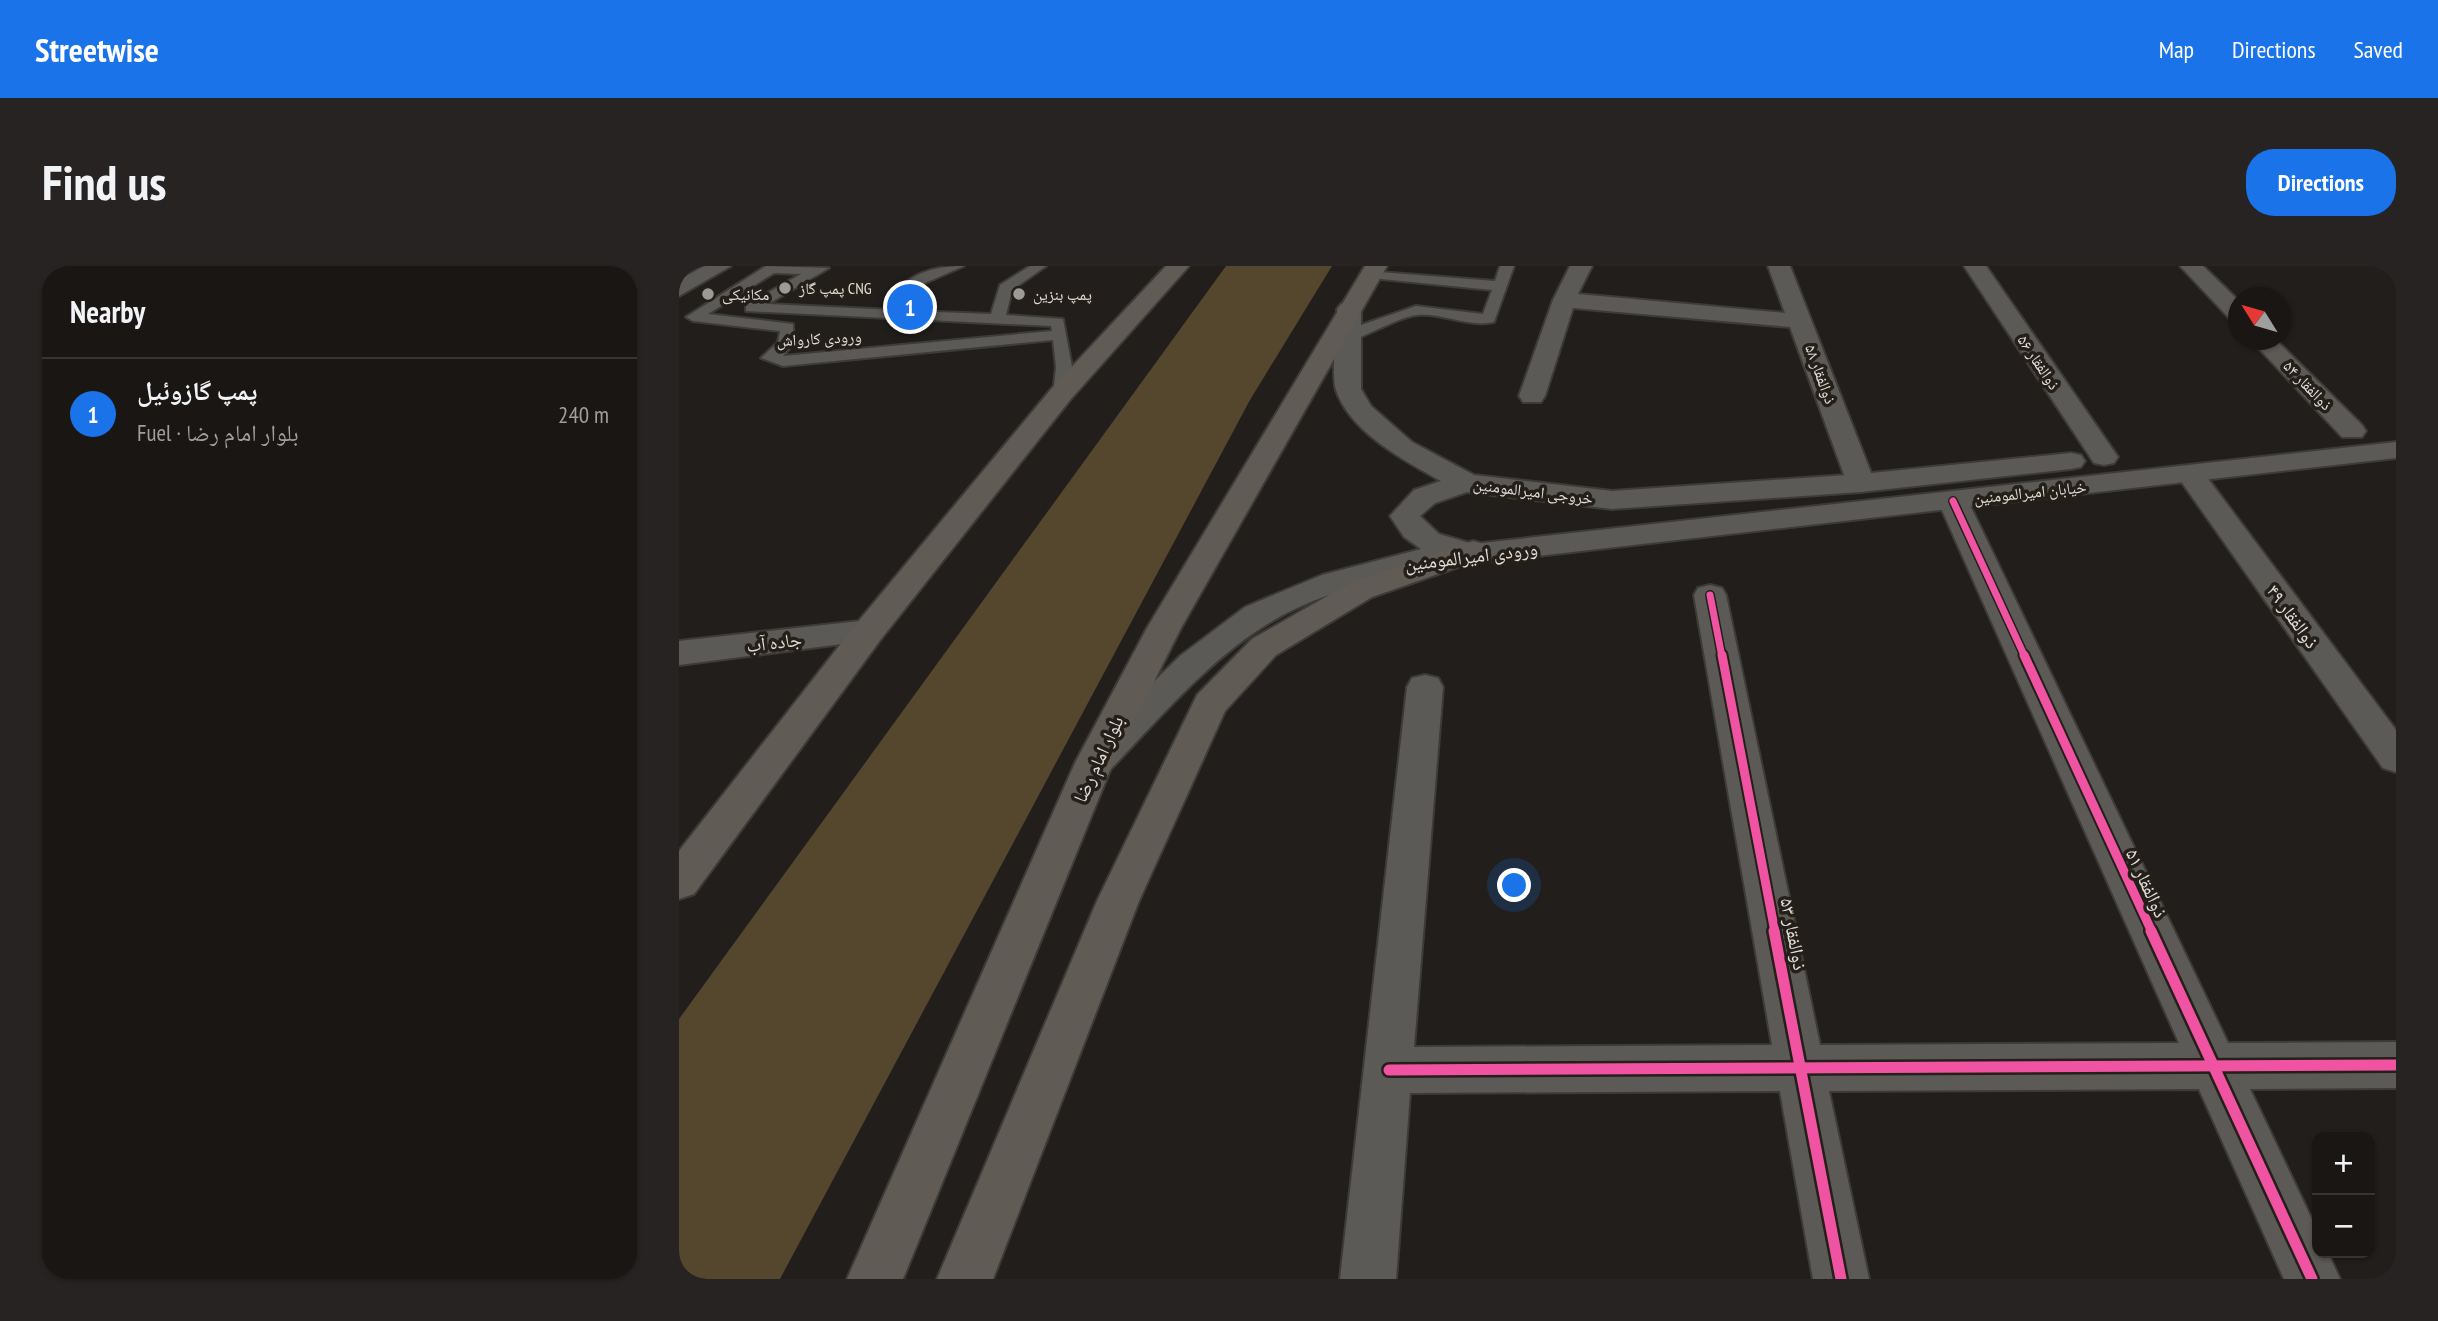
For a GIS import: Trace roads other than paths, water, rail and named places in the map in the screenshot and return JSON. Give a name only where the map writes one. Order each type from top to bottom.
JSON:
[{"type":"main road","points":[[679,882],[869,631],[1061,394],[1178,266]]},
{"type":"main road","name":"بلوار امام رضا","points":[[875,1279],[1094,763],[1164,628],[1374,270]]},
{"type":"main road","points":[[965,1279],[1118,901],[1210,704],[1264,647],[1361,590],[1473,551]]},
{"type":"street","points":[[679,289],[720,266]]},
{"type":"street","points":[[1532,396],[1565,300],[1581,266]]},
{"type":"street","name":"ذوالفقار ۵۸","points":[[1779,266],[1861,483]]},
{"type":"street","name":"ذوالفقار ۵۶","points":[[1975,266],[2103,457]]},
{"type":"street","points":[[2190,266],[2228,305]]},
{"type":"street","points":[[1565,300],[1801,321]]},
{"type":"street","name":"خروجی امیرالمومنین","points":[[1341,330],[1348,389],[1361,411],[1402,448],[1467,483],[1566,497],[1612,500],[1664,497]]},
{"type":"street","name":"ذوالفقار ۵۴","points":[[2273,350],[2352,431]]},
{"type":"street","name":"خیابان امیرالمومنین","points":[[1664,497],[1861,483],[2396,426]]},
{"type":"street","name":"خیابان امیرالمومنین","points":[[1663,534],[2396,450]]},
{"type":"street","name":"ذوالفقار ۴۹","points":[[2190,474],[2396,758]]},
{"type":"street","points":[[1467,483],[1426,494],[1414,501],[1405,516],[1410,528],[1423,538],[1454,550],[1473,551]]},
{"type":"street","name":"ذوالفقار ۵۱","points":[[1953,501],[2211,1066],[2312,1279]]},
{"type":"street","name":"ورودی امیرالمومنین","points":[[1094,763],[1185,671],[1257,615],[1335,582],[1413,560],[1473,551],[1663,534]]},
{"type":"street","name":"ذوالفقار ۵۳","points":[[1710,595],[1841,1279]]},
{"type":"street","name":"جاده آب","points":[[679,653],[869,631]]},
{"type":"street","points":[[1369,1279],[1426,687]]},
{"type":"street","points":[[1389,1070],[2396,1065]]},
{"type":"lane","points":[[904,316],[896,303],[906,288],[925,276],[957,266]]},
{"type":"lane","points":[[997,320],[1005,288],[1039,266]]},
{"type":"lane","points":[[1341,330],[1416,310],[1489,319],[1507,266]]},
{"type":"lane","points":[[822,268],[751,308],[1058,322],[1064,367],[1061,394]]},
{"type":"lane","name":"ورودی کارواش","points":[[822,268],[771,270],[693,317],[788,327],[786,343],[769,358],[783,360],[1060,335]]},
{"type":"lane","points":[[1374,270],[1432,272],[1498,286]]},
{"type":"lane","points":[[1416,310],[1432,272]]},
{"type":"place","name":"پمپ گاز CNG","points":[[785,288]]},
{"type":"place","name":"مکانیکی","points":[[708,294]]},
{"type":"place","name":"پمپ بنزین","points":[[1019,294]]},
{"type":"place","name":"پمپ گازوئیل","points":[[910,307]]}]
